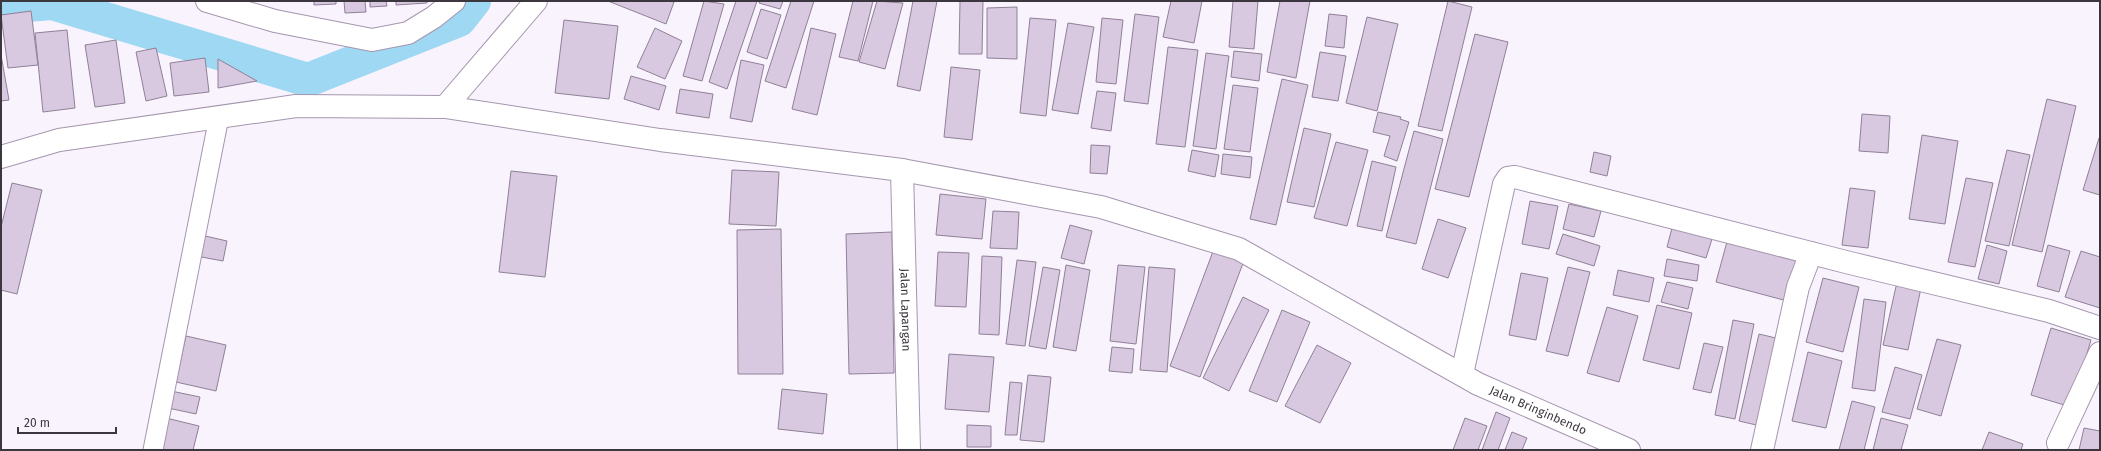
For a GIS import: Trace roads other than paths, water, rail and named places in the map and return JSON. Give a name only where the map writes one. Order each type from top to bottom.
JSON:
[{"type":"street","points":[[207,1],[275,21],[372,40],[408,34],[434,17],[454,1]]},
{"type":"street","points":[[445,107],[536,1]]},
{"type":"street","name":"Jalan Bringinbendo","points":[[1,157],[58,140],[296,106],[445,107],[660,140],[902,170],[1101,207],[1239,249],[1478,384],[1629,450]]},
{"type":"street","name":"Jalan Lapangan","points":[[902,170],[910,450]]},
{"type":"street","points":[[1455,370],[1504,184],[1508,178],[1515,176],[1811,253],[2049,311],[2100,328]]},
{"type":"street","points":[[1762,450],[1798,287],[1811,253]]},
{"type":"street","points":[[2058,443],[2100,353]]},
{"type":"lane","points":[[153,450],[219,117]]},
{"type":"waterway","points":[[1,7],[52,3],[308,80],[459,20],[474,1]]}]
